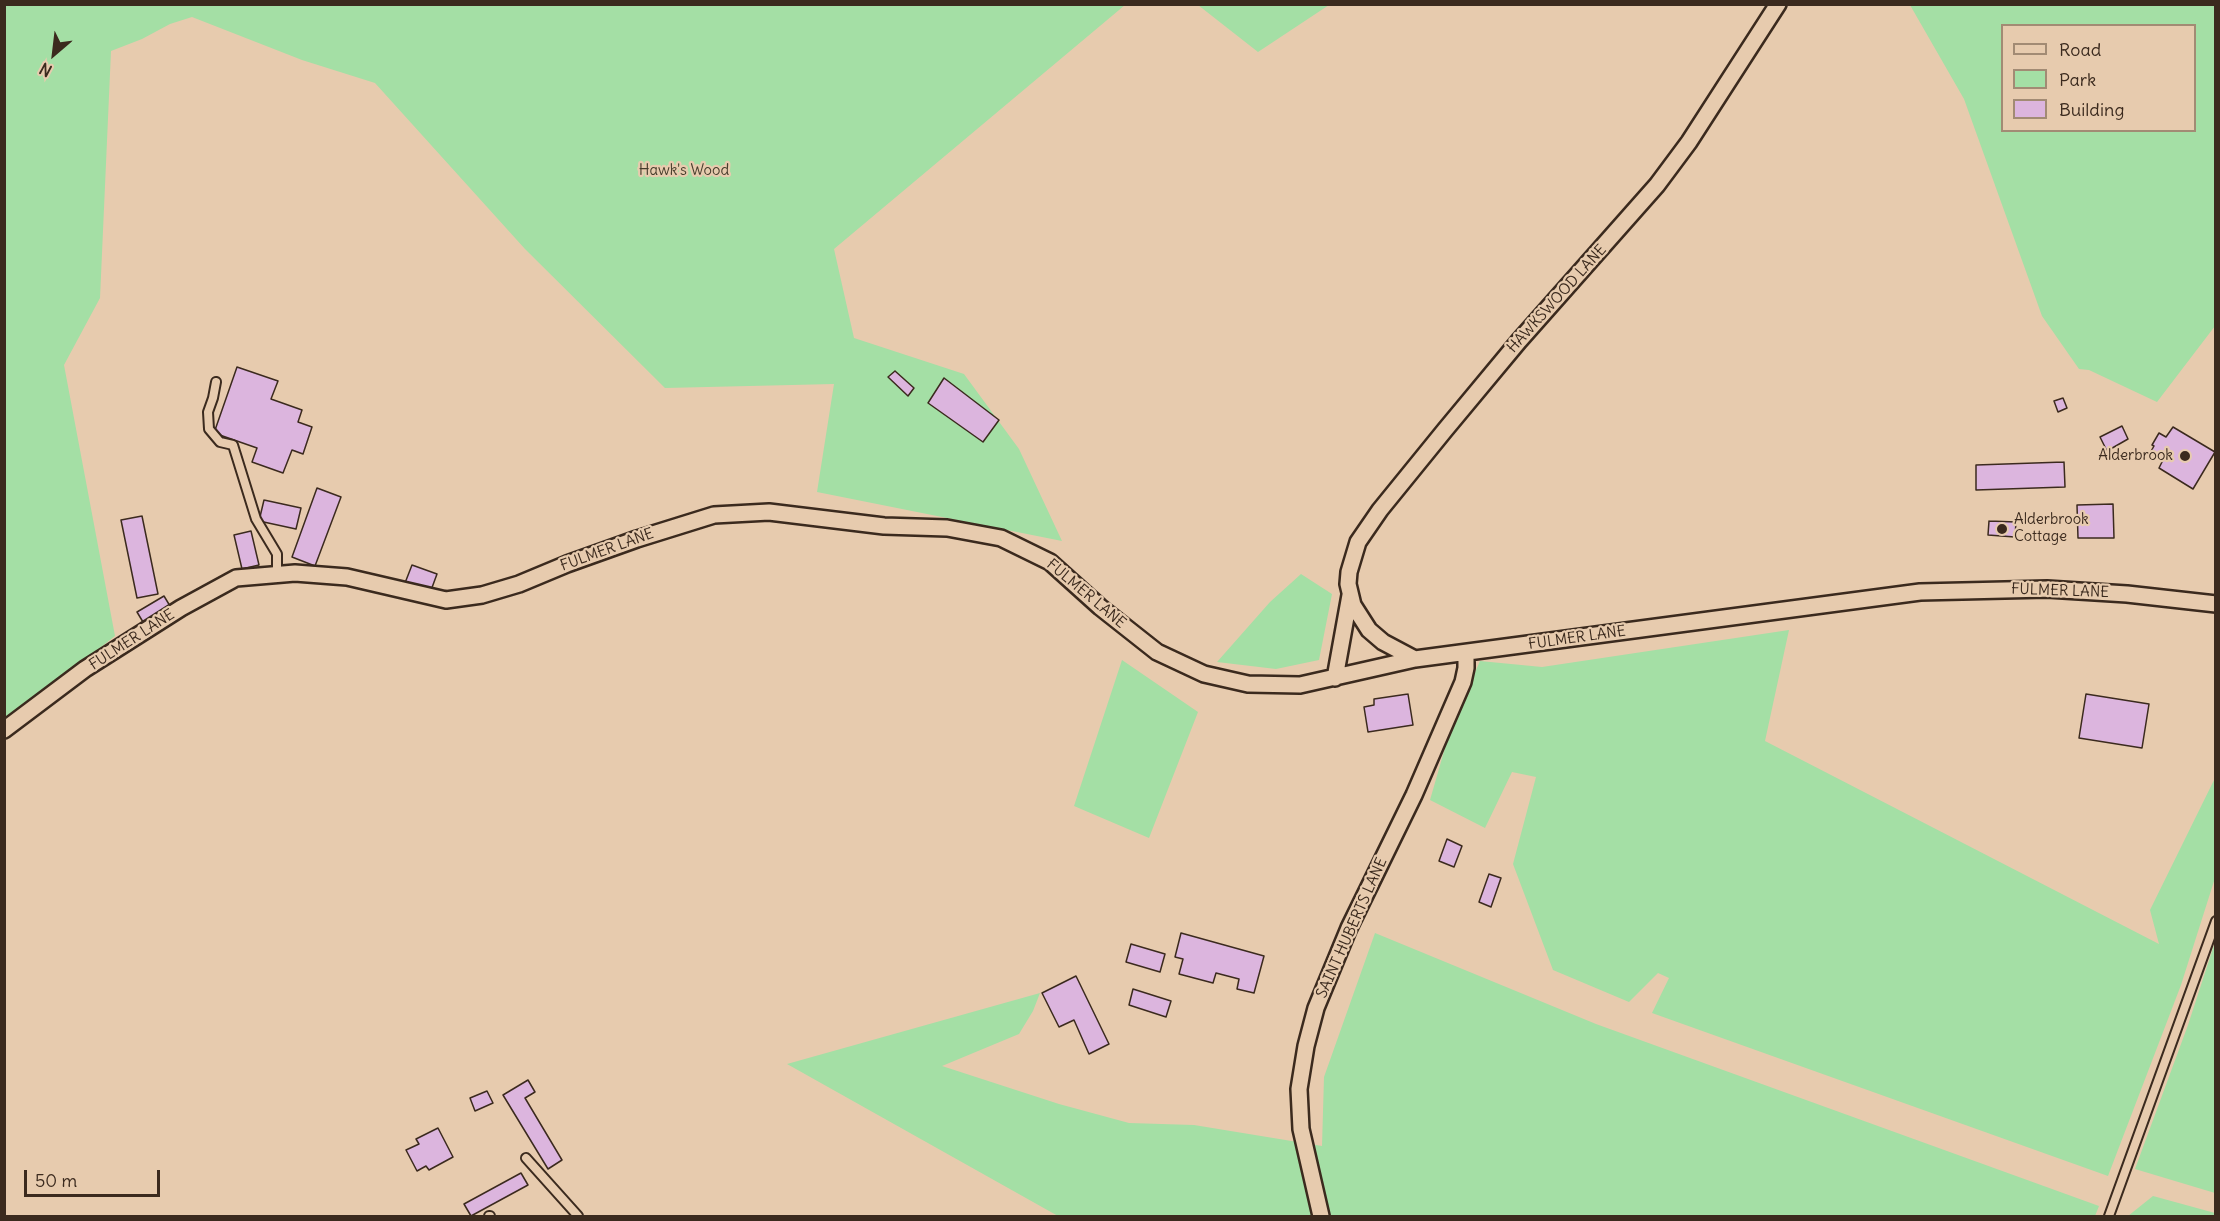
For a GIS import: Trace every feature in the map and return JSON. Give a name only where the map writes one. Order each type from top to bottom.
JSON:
[{"type":"street","name":"HAWKSWOOD LANE","points":[[1415,659],[1399,652],[1369,630],[1359,616],[1350,596],[1348,584],[1352,558],[1358,542],[1380,510],[1519,341],[1657,185],[1695,133],[1778,4]]},
{"type":"street","name":"FULMER LANE","points":[[4,730],[85,669],[181,608],[236,578],[295,573],[347,577],[446,600],[482,596],[637,539],[714,515],[769,512],[884,526],[947,528],[1001,538],[1050,562],[1100,607],[1157,652],[1204,674],[1248,684],[1300,685],[1415,659],[1920,591],[2047,589],[2127,594],[2216,604]]},
{"type":"street","name":"HAWKSWOOD LANE","points":[[1335,678],[1350,596]]},
{"type":"street","name":"SAINT HUBERTS LANE","points":[[1321,1216],[1301,1129],[1299,1089],[1306,1046],[1317,1008],[1349,928],[1414,795],[1463,682],[1466,653]]},
{"type":"lane","points":[[216,382],[208,412],[209,429],[220,442],[233,445],[256,519],[277,554],[277,575]]},
{"type":"lane","points":[[2109,1216],[2216,921]]},
{"type":"lane","points":[[526,1158],[574,1215]]},
{"type":"green space","name":"Hawk's Wood","points":[[5,5],[1125,5],[834,249],[854,338],[964,374],[1019,449],[1062,541],[817,492],[834,384],[665,388],[525,249],[375,83],[302,60],[192,17],[170,24],[142,39],[111,51],[100,298],[64,365],[115,636],[5,723]]},
{"type":"green space","points":[[1198,5],[1329,5],[1258,52]]},
{"type":"green space","points":[[1910,5],[2215,5],[2215,326],[2157,402],[2089,370],[2079,369],[2042,316],[1964,99]]},
{"type":"green space","points":[[1301,574],[1332,594],[1319,660],[1276,669],[1217,662],[1270,602]]},
{"type":"green space","points":[[1789,630],[1765,741],[2159,944],[2150,910],[2215,778],[2215,878],[2181,985],[2108,1176],[1652,1013],[1669,978],[1658,973],[1629,1002],[1553,970],[1513,864],[1536,777],[1512,772],[1485,828],[1430,800],[1451,727],[1480,661],[1542,667]]},
{"type":"green space","points":[[1122,660],[1198,712],[1149,838],[1074,806]]},
{"type":"green space","points":[[1375,933],[1596,1024],[2099,1206],[2095,1216],[1058,1216],[787,1064],[1040,993],[1033,1011],[1019,1034],[942,1066],[1059,1104],[1129,1123],[1194,1125],[1322,1146],[1324,1077]]},
{"type":"green space","points":[[2215,942],[2215,1193],[2135,1169],[2188,1025]]},
{"type":"green space","points":[[2153,1196],[2215,1213],[2215,1216],[2128,1216]]},
{"type":"building","points":[[237,367],[278,381],[271,399],[302,410],[298,422],[312,427],[303,454],[292,450],[283,473],[252,462],[257,448],[214,433]]},
{"type":"building","points":[[895,371],[914,388],[908,396],[888,377]]},
{"type":"building","points":[[944,378],[999,420],[983,442],[928,403]]},
{"type":"building","points":[[2063,398],[2067,408],[2058,412],[2054,401]]},
{"type":"building","points":[[2122,426],[2128,439],[2107,451],[2100,437]]},
{"type":"building","name":"Alderbrook","points":[[2173,427],[2215,452],[2193,489],[2159,468],[2163,460],[2150,453],[2159,433],[2166,437]]},
{"type":"building","points":[[2064,462],[2065,487],[1976,490],[1976,465]]},
{"type":"building","points":[[317,488],[341,497],[315,566],[292,557]]},
{"type":"building","points":[[264,500],[301,508],[296,529],[259,521]]},
{"type":"building","points":[[2113,504],[2114,538],[2078,538],[2077,505]]},
{"type":"building","points":[[142,516],[158,594],[137,598],[121,520]]},
{"type":"building","name":"Alderbrook Cottage","points":[[1989,521],[2016,522],[2015,537],[1988,535]]},
{"type":"building","points":[[251,531],[259,565],[242,569],[234,535]]},
{"type":"building","points":[[412,565],[437,574],[430,593],[405,583]]},
{"type":"building","points":[[164,596],[170,606],[143,622],[137,612]]},
{"type":"building","points":[[1408,694],[1413,725],[1368,732],[1364,707],[1374,705],[1374,699]]},
{"type":"building","points":[[2086,694],[2149,704],[2142,748],[2079,738]]},
{"type":"building","points":[[1447,839],[1462,846],[1454,867],[1439,861]]},
{"type":"building","points":[[1489,874],[1501,878],[1491,907],[1479,902]]},
{"type":"building","points":[[1181,933],[1264,956],[1254,993],[1237,989],[1239,979],[1216,973],[1213,983],[1179,974],[1183,959],[1175,957]]},
{"type":"building","points":[[1131,944],[1165,954],[1160,972],[1126,962]]},
{"type":"building","points":[[1076,976],[1109,1044],[1089,1054],[1074,1020],[1059,1027],[1042,993]]},
{"type":"building","points":[[1133,989],[1171,1001],[1166,1017],[1129,1005]]},
{"type":"building","points":[[528,1080],[535,1092],[525,1098],[562,1160],[548,1169],[503,1095]]},
{"type":"building","points":[[487,1091],[493,1103],[475,1111],[470,1098]]},
{"type":"building","points":[[438,1128],[453,1157],[429,1170],[426,1166],[417,1171],[406,1150],[419,1144],[416,1139]]},
{"type":"building","points":[[521,1173],[528,1185],[471,1216],[464,1204]]},
{"type":"place","name":"Alderbrook","points":[[2185,456]]},
{"type":"place","name":"Alderbrook Cottage","points":[[2002,529]]}]
